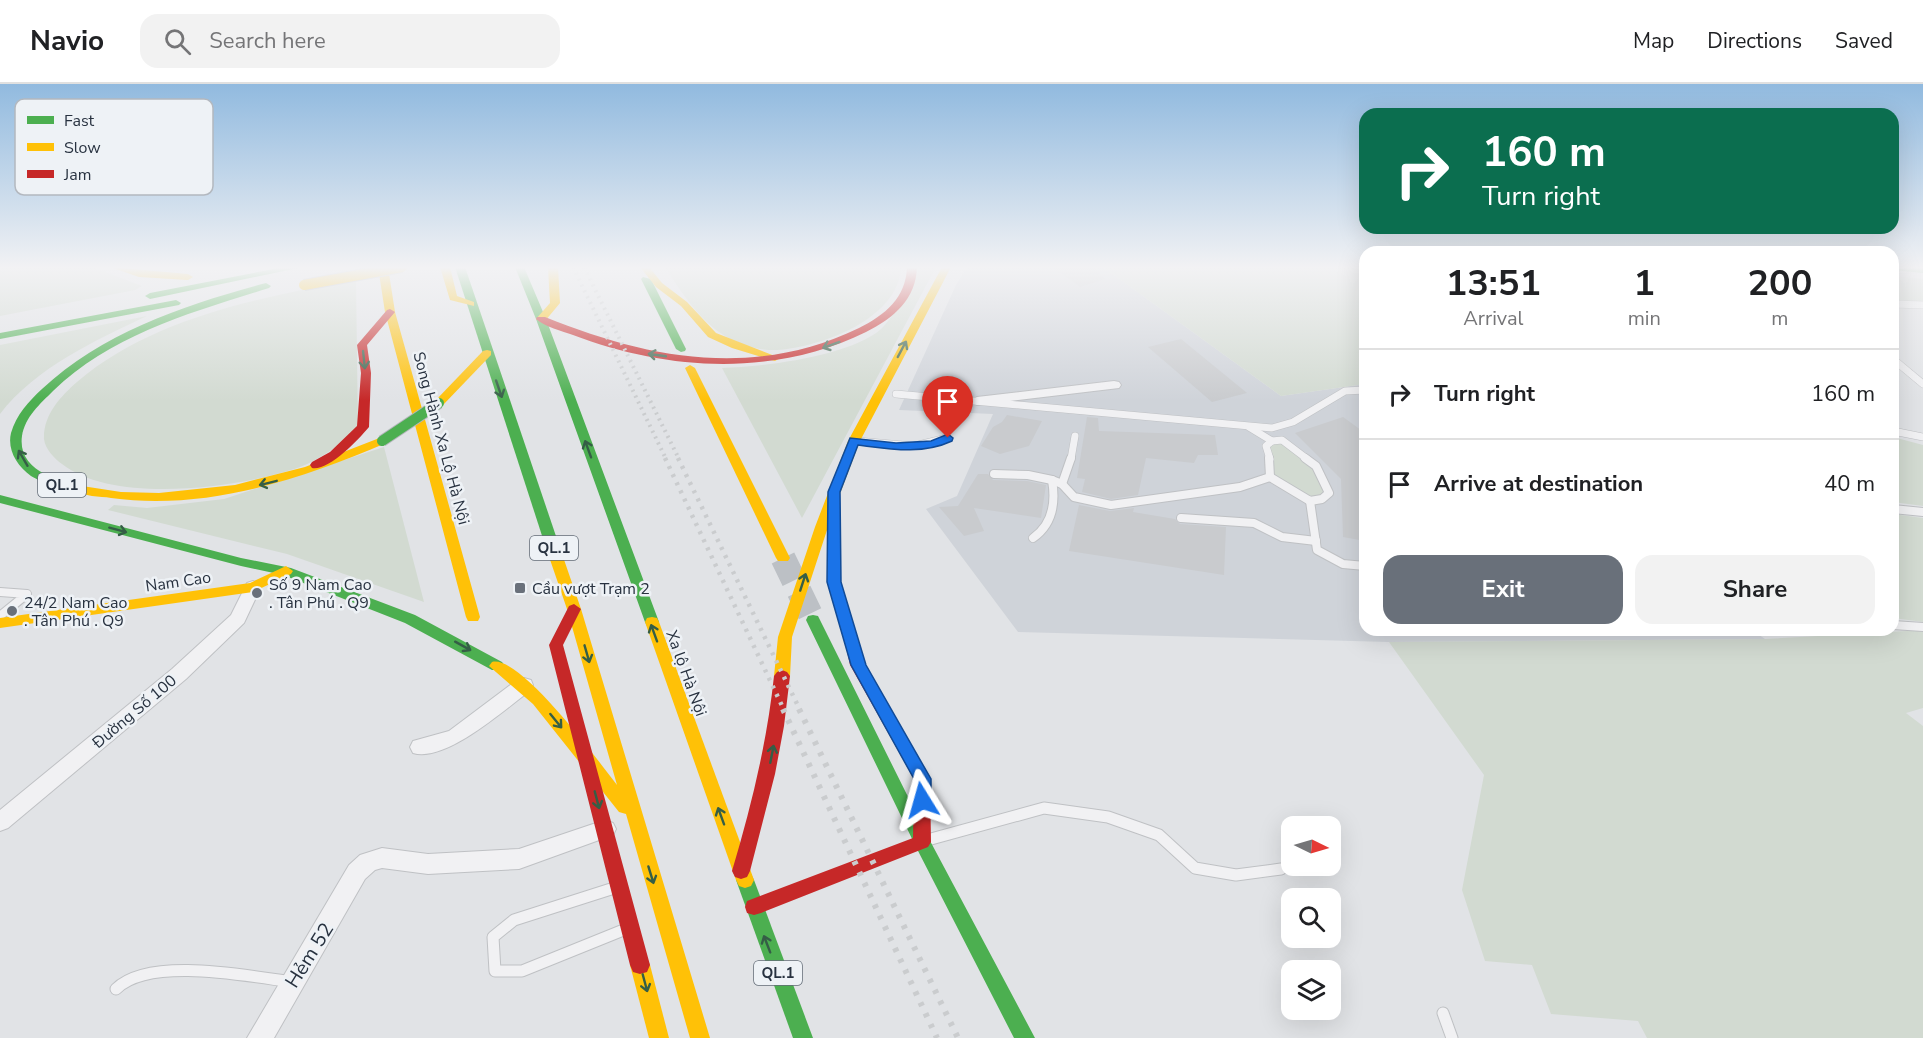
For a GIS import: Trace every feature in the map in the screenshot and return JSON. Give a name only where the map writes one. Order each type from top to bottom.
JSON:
[{"type":"main road","name":"QL.1","points":[[0,325],[74,312]]},
{"type":"main road","name":"QL.1","points":[[0,336],[109,312]]},
{"type":"main road","name":"QL.1","points":[[0,342],[163,312]]},
{"type":"main road","name":"QL.1","points":[[191,312],[155,324],[100,350],[64,375],[37,399],[21,420],[16,440],[20,458],[33,472],[56,484],[116,496],[151,498],[192,496],[246,488],[297,475],[326,466],[382,441],[412,423],[439,403],[487,353]]},
{"type":"main road","points":[[297,475],[334,455],[363,427],[366,373],[362,345],[390,312]]},
{"type":"main road","name":"Song Hành Xa Lộ Hà Nội","points":[[390,312],[473,617]]},
{"type":"main road","name":"QL.1","points":[[473,312],[574,609],[700,1038]]},
{"type":"main road","name":"Xa lộ Hà Nội","points":[[538,312],[802,1038]]},
{"type":"main road","points":[[548,312],[541,319],[592,339],[640,352],[716,360],[776,357],[830,346],[871,327],[893,312]]},
{"type":"main road","points":[[663,312],[681,349]]},
{"type":"main road","points":[[691,312],[712,335],[736,346],[776,357]]},
{"type":"main road","points":[[741,871],[766,784],[778,718],[785,637],[834,492],[854,441],[923,312]]},
{"type":"main road","points":[[865,419],[891,404],[936,312]]},
{"type":"main road","points":[[690,368],[783,558]]},
{"type":"main road","points":[[834,492],[834,582],[858,665],[922,779],[922,842]]},
{"type":"main road","points":[[1,498],[242,562],[286,571],[411,619],[491,662],[524,685],[539,700],[634,819]]},
{"type":"main road","name":"Nam Cao","points":[[0,623],[253,587],[286,571]]},
{"type":"main road","points":[[574,609],[556,645],[659,1038]]},
{"type":"main road","points":[[813,620],[922,842],[1025,1038]]},
{"type":"main road","points":[[753,907],[922,842]]},
{"type":"street","points":[[977,401],[1114,386]]},
{"type":"street","name":"Đường Số 100","points":[[0,822],[179,674],[238,619],[253,587]]},
{"type":"street","points":[[420,747],[455,737],[524,685]]},
{"type":"street","name":"Hẻm 52","points":[[260,1038],[357,872],[368,862],[382,858],[428,864],[519,859],[605,830]]},
{"type":"lane","points":[[1899,363],[1923,384]]},
{"type":"lane","points":[[896,394],[1248,426],[1282,426],[1344,391],[1359,390]]},
{"type":"lane","points":[[1248,426],[1272,441]]},
{"type":"lane","points":[[1899,432],[1923,437]]},
{"type":"lane","points":[[1062,484],[1070,463],[1075,436]]},
{"type":"lane","points":[[854,441],[896,447],[933,445],[948,438]]},
{"type":"lane","points":[[994,474],[1052,480],[1062,484],[1074,497],[1111,504],[1240,487],[1270,477],[1310,501],[1322,499],[1329,493],[1316,466],[1282,440],[1272,441],[1266,446],[1271,464],[1270,477]]},
{"type":"lane","points":[[1034,538],[1048,525],[1054,501],[1052,480]]},
{"type":"lane","points":[[1310,501],[1317,550],[1343,564],[1359,565]]},
{"type":"lane","points":[[1899,510],[1923,512]]},
{"type":"lane","points":[[1181,518],[1254,523],[1282,537],[1316,541]]},
{"type":"lane","points":[[0,592],[27,594],[0,616]]},
{"type":"lane","points":[[1899,625],[1923,627]]},
{"type":"lane","points":[[922,842],[1044,808],[1108,817],[1159,836],[1195,868],[1236,875],[1281,869]]},
{"type":"lane","points":[[620,886],[514,920],[493,937],[495,971],[522,970],[630,928]]},
{"type":"lane","points":[[116,989],[125,980],[144,974],[197,970],[292,982]]},
{"type":"lane","points":[[1443,1013],[1452,1038]]},
{"type":"shaded area","points":[[0,312],[23,312],[0,316]]},
{"type":"shaded area","points":[[356,312],[358,431],[330,451],[300,467],[275,475],[212,486],[145,489],[113,485],[85,477],[59,462],[46,446],[44,430],[50,414],[65,393],[107,360],[139,341],[209,313]]},
{"type":"shaded area","points":[[697,312],[876,312],[855,327],[835,336],[795,348],[777,350],[743,345],[730,339]]},
{"type":"shaded area","points":[[894,312],[912,312],[802,518],[722,368],[782,362],[828,353],[867,338],[886,324]]},
{"type":"shaded area","points":[[944,312],[1164,312],[1281,396],[1359,385],[1359,636],[1761,636],[1765,639],[1389,642],[1018,632],[926,509],[957,496],[993,414],[899,410]]},
{"type":"shaded area","points":[[1164,312],[1359,312],[1359,385],[1281,396]]},
{"type":"shaded area","points":[[147,316],[87,345],[48,369],[14,398],[0,414],[0,345]]},
{"type":"shaded area","points":[[1899,439],[1923,445],[1923,506],[1899,503]]},
{"type":"shaded area","points":[[1282,440],[1313,466],[1325,491],[1320,497],[1311,499],[1273,477],[1274,466],[1269,446]]},
{"type":"shaded area","points":[[384,447],[424,602],[287,554],[108,510],[114,505],[147,508],[224,499]]},
{"type":"shaded area","points":[[1899,515],[1923,518],[1923,622],[1899,619]]},
{"type":"shaded area","points":[[1923,630],[1923,708],[1906,713],[1923,726],[1923,1038],[1647,1038],[1638,1021],[1551,1014],[1532,965],[1485,961],[1462,890],[1484,775],[1389,642],[1765,639],[1818,636],[1899,636],[1899,631]]},
{"type":"building","points":[[1181,339],[1247,393],[1212,402],[1148,347]]},
{"type":"building","points":[[1007,415],[1042,421],[1029,446],[1000,454],[981,446],[993,427],[1002,422]]},
{"type":"building","points":[[1087,417],[1098,418],[1099,431],[1215,435],[1218,455],[1198,455],[1194,463],[1146,458],[1138,495],[1111,499],[1082,492],[1085,479],[1077,478]]},
{"type":"building","points":[[1343,417],[1359,429],[1359,540],[1343,537],[1341,479],[1295,433]]},
{"type":"building","points":[[978,474],[988,474],[993,480],[1027,481],[1046,485],[1041,518],[974,508],[984,531],[964,536],[939,507],[958,506]]},
{"type":"building","points":[[1079,505],[1110,511],[1134,508],[1133,512],[1175,519],[1180,524],[1226,527],[1224,575],[1069,551]]},
{"type":"tunnel","points":[[783,558],[813,620]]},
{"type":"railway","points":[[595,312],[666,459]]},
{"type":"railway","points":[[606,312],[679,459]]},
{"type":"railway","points":[[665,458],[784,710]]},
{"type":"railway","points":[[678,458],[800,710]]},
{"type":"railway","points":[[783,709],[937,1038]]},
{"type":"railway","points":[[799,709],[958,1038]]},
{"type":"traffic: fast","points":[[0,336],[131,312]]},
{"type":"traffic: fast","points":[[82,490],[50,481],[23,463],[18,454],[16,436],[26,413],[62,377],[88,358],[144,328],[187,312]]},
{"type":"traffic: fast","points":[[475,312],[553,548]]},
{"type":"traffic: fast","points":[[538,312],[652,622]]},
{"type":"traffic: fast","points":[[662,312],[681,349]]},
{"type":"traffic: fast","points":[[382,441],[439,403]]},
{"type":"traffic: fast","points":[[0,499],[241,562],[286,571],[410,619],[497,666]]},
{"type":"traffic: fast","points":[[813,620],[922,842],[1025,1038]]},
{"type":"traffic: fast","points":[[745,880],[803,1038]]},
{"type":"traffic: slow","points":[[390,312],[473,617]]},
{"type":"traffic: slow","points":[[541,319],[548,312]]},
{"type":"traffic: slow","points":[[691,312],[712,335],[736,346],[775,358]]},
{"type":"traffic: slow","points":[[782,676],[785,637],[821,527],[854,441],[923,312]]},
{"type":"traffic: slow","points":[[439,403],[487,353]]},
{"type":"traffic: slow","points":[[690,368],[783,558]]},
{"type":"traffic: slow","points":[[82,490],[159,497],[198,495],[235,489],[310,470],[382,441]]},
{"type":"traffic: slow","points":[[834,516],[834,582],[853,647]]},
{"type":"traffic: slow","points":[[553,548],[574,609],[700,1038]]},
{"type":"traffic: slow","points":[[0,623],[253,587],[286,571]]},
{"type":"traffic: slow","points":[[652,622],[745,880]]},
{"type":"traffic: slow","points":[[497,666],[524,685],[539,700],[625,807]]},
{"type":"traffic: slow","points":[[640,965],[659,1038]]},
{"type":"traffic: jam","points":[[316,465],[334,455],[363,427],[366,373],[362,345],[390,312]]},
{"type":"traffic: jam","points":[[541,319],[599,341],[649,354],[681,359],[747,361],[779,358],[811,351],[870,326],[891,312]]},
{"type":"traffic: jam","points":[[574,609],[556,645],[640,965]]},
{"type":"traffic: jam","points":[[754,907],[922,842],[922,779],[858,665],[853,647]]},
{"type":"traffic: jam","points":[[741,871],[767,774],[780,701],[782,676]]},
{"type":"place","name":"Cầu vượt Trạm 2","points":[[520,588]]},
{"type":"place","name":"Số 9 Nam Cao . Tân Phú . Q9","points":[[257,593]]},
{"type":"place","name":"24/2 Nam Cao . Tân Phú . Q9","points":[[12,611]]},
{"type":"route","points":[[922,800],[922,779],[858,665],[834,582],[834,492],[854,441],[896,447],[933,445],[948,438]]}]
